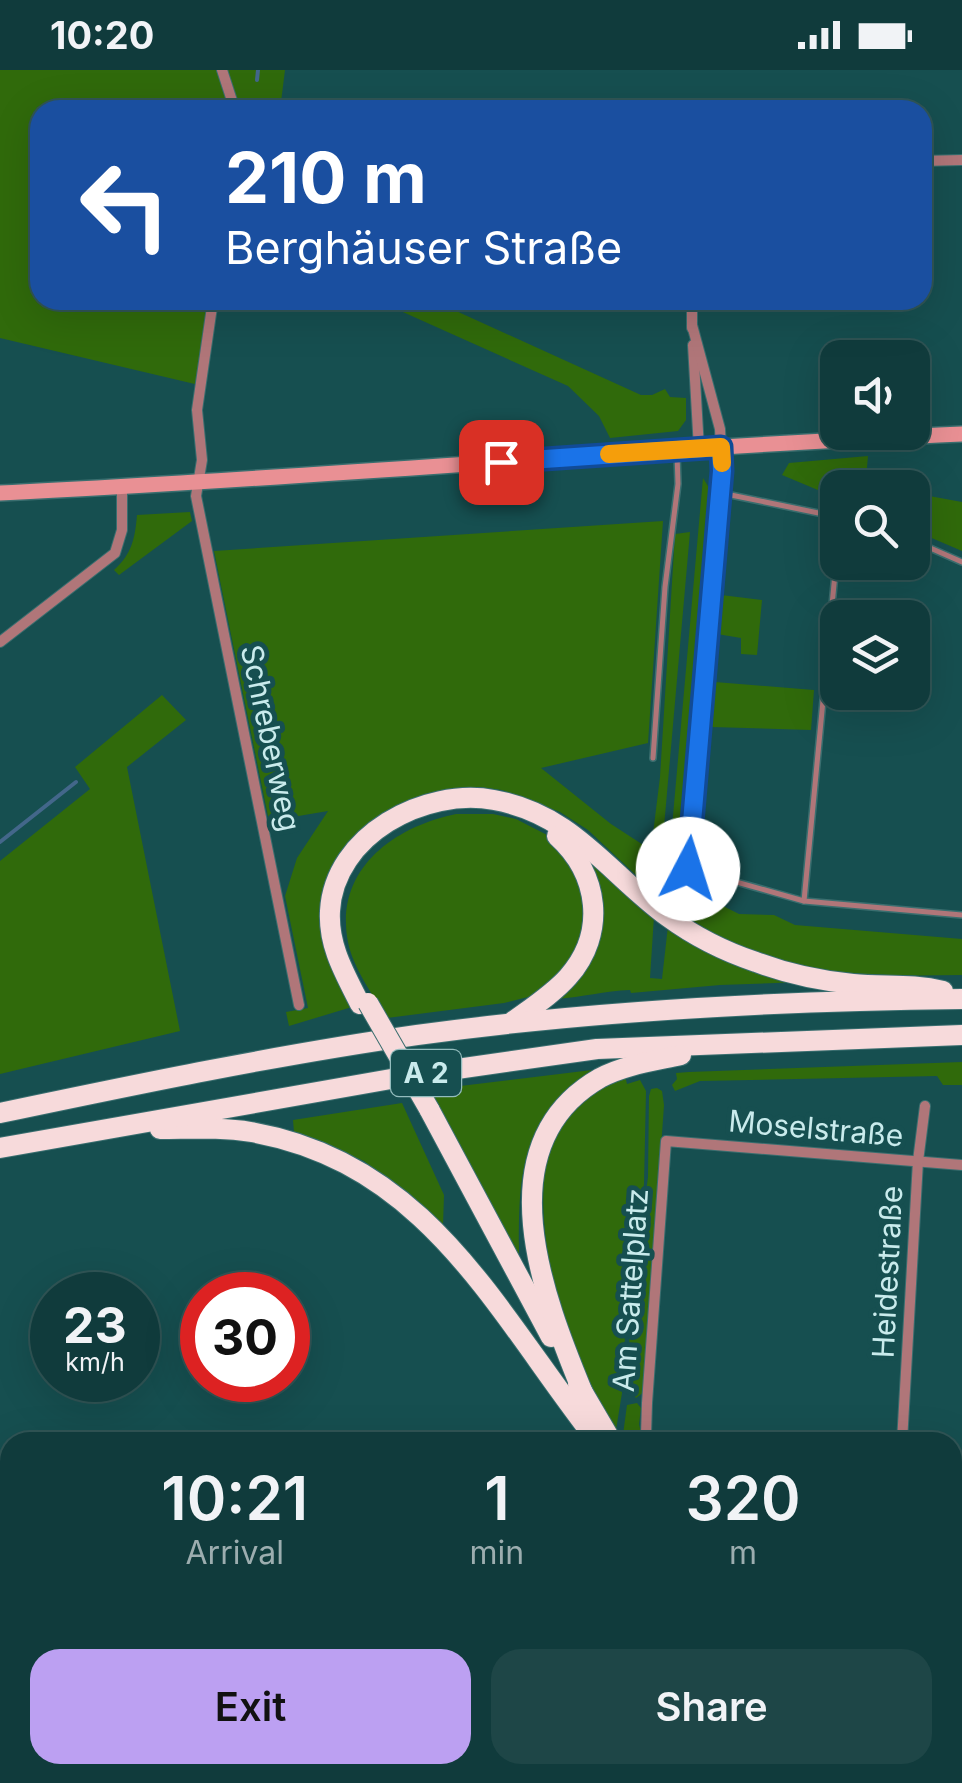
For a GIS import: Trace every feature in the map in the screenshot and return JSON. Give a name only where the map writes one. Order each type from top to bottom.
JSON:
[{"type":"highway","points":[[583,1393],[340,964],[332,942],[330,911],[334,886],[343,867],[364,841],[399,816],[426,805],[464,798],[494,800],[532,811],[577,836],[697,935],[758,963],[851,984],[916,984],[962,997]]},
{"type":"highway","points":[[364,1003],[348,966],[340,924],[343,896],[355,867],[376,843],[414,818],[453,808],[478,808],[510,813],[558,837],[577,855],[590,880],[594,899],[588,943],[579,962],[566,980],[510,1024]]},
{"type":"highway","name":"A 2","points":[[0,1113],[334,1048],[510,1024],[814,1001],[962,997]]},
{"type":"highway","name":"A 2","points":[[0,1148],[408,1076],[578,1052],[757,1041],[962,1035]]},
{"type":"highway","points":[[600,1432],[554,1316],[533,1231],[533,1175],[546,1132],[568,1101],[604,1076],[637,1064],[757,1041]]},
{"type":"highway","points":[[424,1110],[600,1432]]},
{"type":"highway","points":[[98,1130],[215,1128],[253,1133],[323,1152],[358,1168],[434,1228],[598,1432]]},
{"type":"street","points":[[222,70],[232,100]]},
{"type":"street","points":[[932,161],[962,160]]},
{"type":"street","name":"Schreberweg","points":[[211,310],[196,410],[202,460],[196,496],[299,1005]]},
{"type":"street","points":[[692,310],[699,448]]},
{"type":"street","points":[[662,904],[688,877],[720,492],[720,429],[692,325]]},
{"type":"street","points":[[0,492],[122,488],[962,434]]},
{"type":"street","points":[[0,642],[115,553],[122,530],[122,488]]},
{"type":"street","name":"Heidestraße","points":[[903,1432],[918,1161],[926,1106]]},
{"type":"street","name":"Moselstraße","points":[[666,1141],[962,1165]]},
{"type":"street","name":"Am Sattelplatz","points":[[646,1432],[666,1141]]},
{"type":"lane","points":[[653,758],[665,587],[678,484],[677,450]]},
{"type":"lane","points":[[720,492],[820,513]]},
{"type":"lane","points":[[930,548],[962,562]]},
{"type":"lane","points":[[804,901],[834,580]]},
{"type":"lane","points":[[688,869],[804,901],[962,915]]},
{"type":"green space","points":[[0,70],[285,70],[281,100],[30,100],[30,310],[211,310],[199,385],[0,338]]},
{"type":"green space","points":[[398,310],[454,310],[641,395],[665,389],[670,397],[686,398],[686,420],[678,431],[610,438],[599,416],[568,386]]},
{"type":"green space","points":[[868,456],[867,470],[820,470],[820,491],[782,475],[789,463]]},
{"type":"green space","points":[[703,478],[714,496],[680,877],[675,879],[668,872]]},
{"type":"green space","points":[[930,496],[962,502],[962,551],[930,537]]},
{"type":"green space","points":[[190,512],[192,521],[119,575],[114,570],[132,545],[137,515]]},
{"type":"green space","points":[[663,521],[648,743],[541,768],[611,824],[651,850],[660,777],[675,534],[690,532],[655,893],[588,830],[560,812],[502,790],[451,790],[342,852],[331,966],[352,1007],[289,1026],[286,1012],[308,1008],[285,896],[297,858],[328,811],[269,821],[214,551]]},
{"type":"green space","points":[[721,595],[762,600],[757,655],[741,654],[741,638],[717,634]]},
{"type":"green space","points":[[715,682],[814,690],[811,730],[711,727]]},
{"type":"green space","points":[[162,695],[186,720],[127,767],[180,1031],[0,1074],[0,861],[90,789],[75,767]]},
{"type":"green space","points":[[456,814],[493,814],[516,819],[553,838],[573,860],[588,919],[570,965],[536,995],[504,1003],[387,1018],[354,962],[348,942],[346,916],[350,893],[359,873],[390,841],[433,820]]},
{"type":"green space","points":[[588,856],[654,916],[650,978],[662,979],[668,926],[803,982],[631,993],[630,990],[557,999],[584,966],[601,933],[603,897]]},
{"type":"green space","points":[[698,880],[702,883],[698,889],[701,895],[739,914],[774,915],[795,925],[962,939],[962,975],[840,972],[752,952],[710,932],[671,905],[673,889]]},
{"type":"green space","points":[[962,1062],[962,1085],[943,1085],[937,1076],[700,1081],[675,1091],[672,1085],[676,1073]]},
{"type":"green space","points":[[592,1070],[549,1112],[527,1156],[520,1205],[519,1264],[427,1090]]},
{"type":"green space","points":[[625,1076],[627,1084],[640,1080],[646,1091],[644,1184],[627,1295],[616,1430],[585,1376],[564,1322],[548,1252],[544,1182],[549,1152],[565,1119],[588,1098]]},
{"type":"green space","points":[[651,1089],[662,1091],[664,1105],[644,1392],[636,1398],[627,1389],[631,1305],[648,1177],[649,1096]]},
{"type":"green space","points":[[402,1103],[444,1195],[443,1225],[364,1161],[294,1132],[293,1120]]},
{"type":"green space","points":[[637,1403],[641,1408],[641,1432],[623,1432],[627,1405]]},
{"type":"waterway","points":[[257,80],[258,70]]},
{"type":"waterway","points":[[0,842],[76,782]]},
{"type":"slow traffic","points":[[609,454],[721,447],[722,463]]},
{"type":"route","points":[[501,462],[721,447],[688,869]]}]
